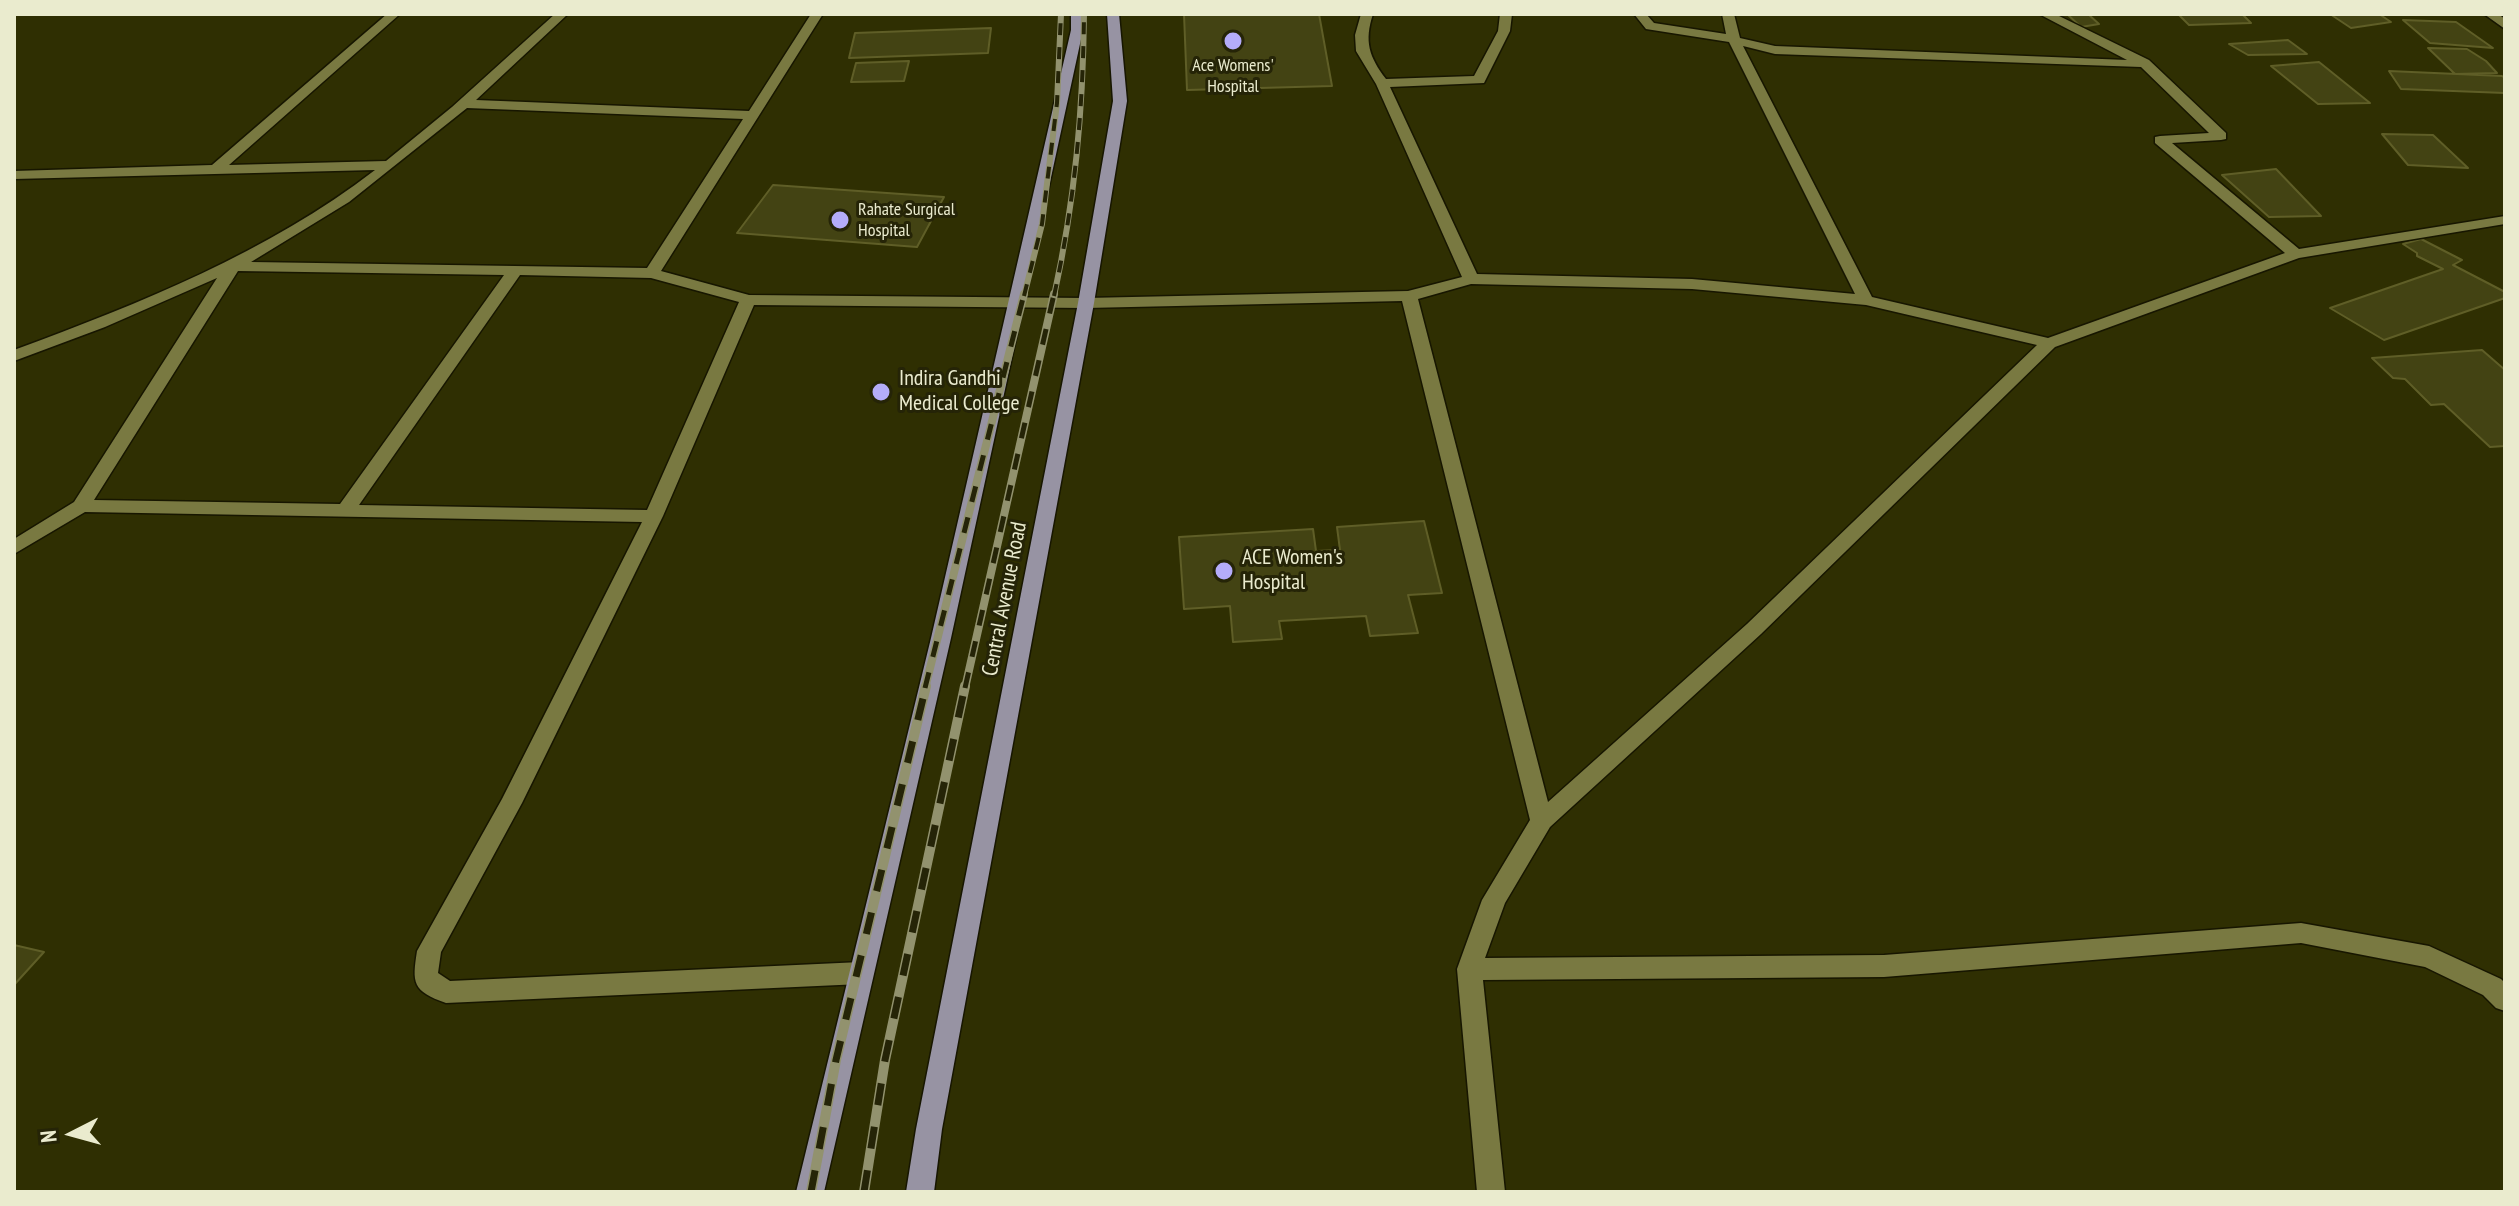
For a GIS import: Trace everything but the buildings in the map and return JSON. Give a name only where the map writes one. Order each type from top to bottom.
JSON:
[{"type":"main road","points":[[810,1192],[941,638],[1077,30],[1077,14]]},
{"type":"main road","name":"Central Avenue Road","points":[[920,1192],[932,1114],[1086,303],[1120,101],[1113,14]]},
{"type":"street","points":[[216,169],[394,14]]},
{"type":"street","points":[[14,356],[233,266],[343,200],[466,104],[562,14]]},
{"type":"street","points":[[652,273],[817,14]]},
{"type":"street","points":[[1367,14],[1358,36],[1365,61],[1382,83],[1471,279]]},
{"type":"street","points":[[1382,83],[1479,80],[1504,31],[1506,14]]},
{"type":"street","points":[[1640,14],[1650,26],[1775,50],[2103,64],[2144,63]]},
{"type":"street","points":[[1728,14],[1734,40],[1866,300]]},
{"type":"street","points":[[2045,14],[2144,63],[2221,136],[2160,140],[2296,254]]},
{"type":"street","points":[[2490,14],[2505,25]]},
{"type":"street","points":[[466,104],[751,115]]},
{"type":"street","points":[[14,175],[388,165]]},
{"type":"street","points":[[1491,1192],[1469,969],[1494,900],[1542,821],[1754,629],[2049,343],[2296,254],[2505,220]]},
{"type":"street","points":[[233,266],[652,273],[748,300],[1086,303],[1409,296],[1471,279],[1692,284],[1866,300],[2049,343]]},
{"type":"street","points":[[14,548],[81,506],[233,266]]},
{"type":"street","points":[[346,510],[515,271]]},
{"type":"street","points":[[1409,296],[1542,821]]},
{"type":"street","points":[[748,300],[654,516],[511,803],[429,951],[425,978],[446,992],[861,973]]},
{"type":"street","points":[[81,506],[458,515],[654,516]]},
{"type":"street","points":[[1469,969],[1884,966],[2301,933],[2429,957],[2492,987],[2505,1000]]},
{"type":"railway","points":[[1024,296],[1042,224],[1057,103],[1061,14]]},
{"type":"railway","points":[[1054,296],[1076,156],[1084,14]]},
{"type":"railway","points":[[925,688],[1024,294]]},
{"type":"railway","points":[[965,688],[1054,294]]},
{"type":"railway","points":[[811,1192],[836,1060],[926,686]]},
{"type":"railway","points":[[864,1192],[885,1060],[965,686]]},
{"type":"place","name":"Ace Womens' Hospital","points":[[1233,41]]},
{"type":"place","name":"Rahate Surgical Hospital","points":[[840,220]]},
{"type":"place","name":"Indira Gandhi Medical College","points":[[881,392]]},
{"type":"place","name":"ACE Women's Hospital","points":[[1224,571]]}]
